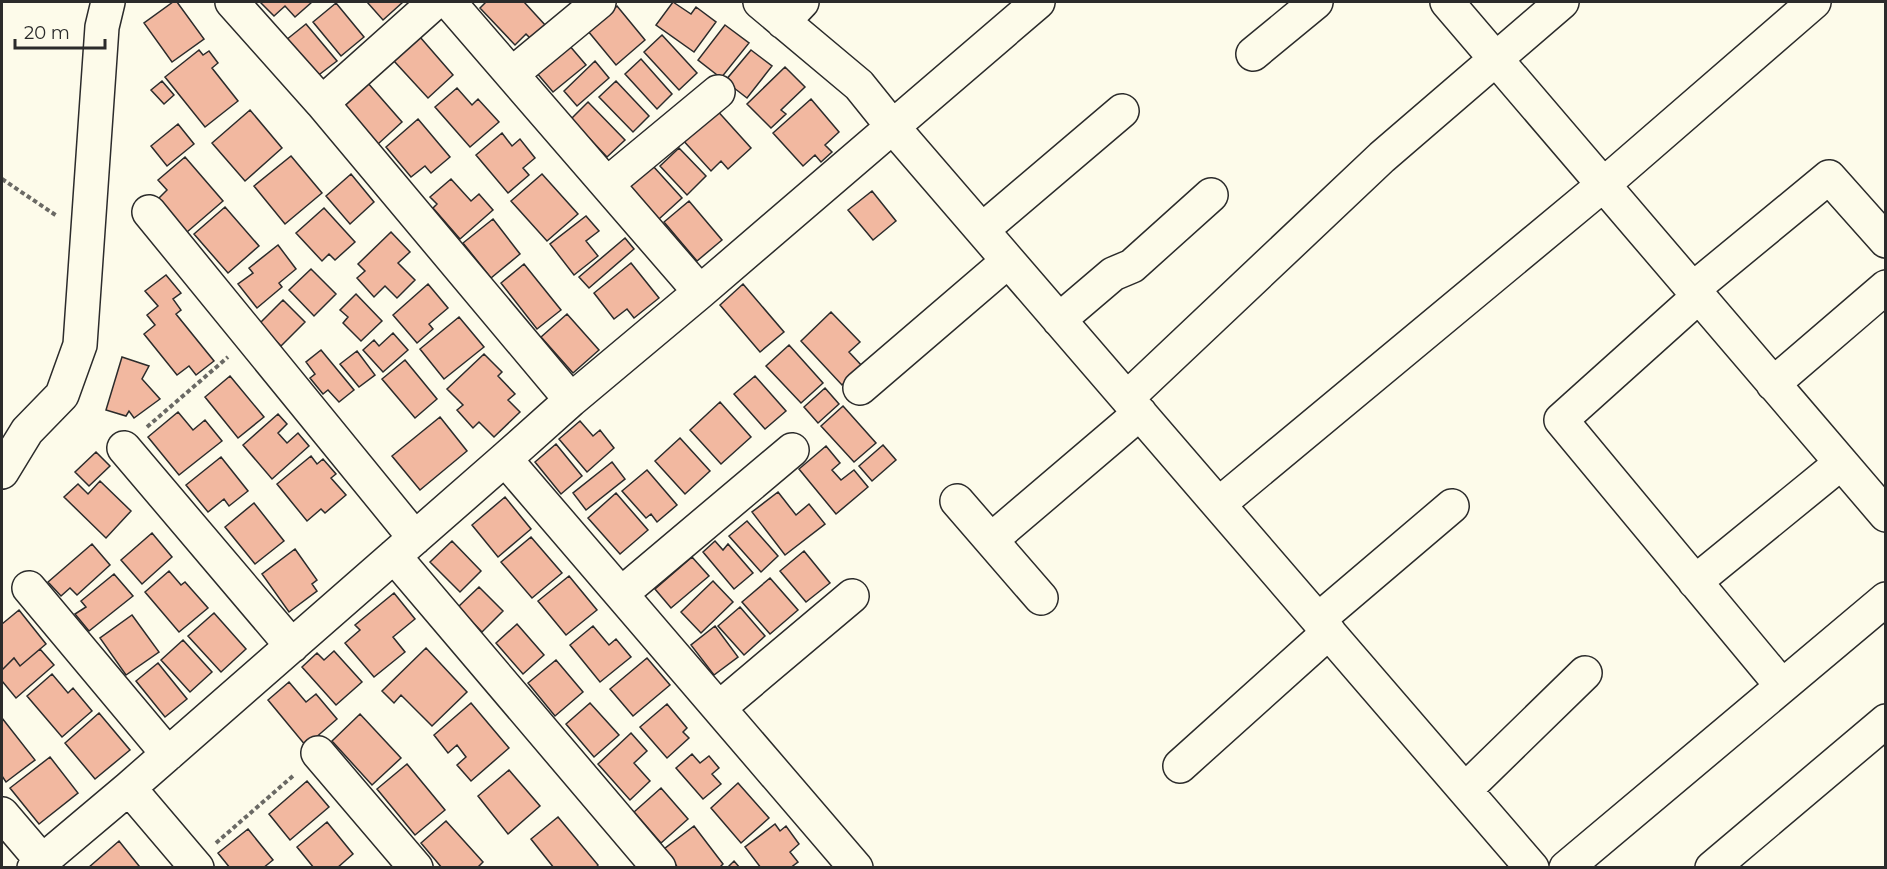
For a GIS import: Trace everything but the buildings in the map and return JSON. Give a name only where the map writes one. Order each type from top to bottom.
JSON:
[{"type":"street","points":[[2,472],[27,431],[62,395],[80,345],[102,27],[108,2]]},
{"type":"street","points":[[232,2],[322,103],[571,400]]},
{"type":"street","points":[[322,103],[435,2]]},
{"type":"street","points":[[449,2],[700,292]]},
{"type":"street","points":[[512,74],[599,2]]},
{"type":"street","points":[[2,814],[38,864],[129,788],[571,400],[1038,2]]},
{"type":"street","points":[[1253,54],[1316,2]]},
{"type":"street","points":[[1448,2],[1886,515]]},
{"type":"street","points":[[991,540],[1133,406],[1382,157],[1562,2]]},
{"type":"street","points":[[1219,504],[1603,185],[1814,2]]},
{"type":"street","points":[[782,8],[859,85],[1008,261],[1532,867]]},
{"type":"street","points":[[607,184],[718,92]]},
{"type":"street","points":[[982,230],[1122,111]]},
{"type":"street","points":[[1782,686],[1561,420],[1696,293],[1829,177],[1886,241]]},
{"type":"street","points":[[1059,320],[1113,274],[1132,266],[1211,195]]},
{"type":"street","points":[[150,212],[251,336],[405,547],[659,867]]},
{"type":"street","points":[[860,388],[1008,261]]},
{"type":"street","points":[[1773,384],[1886,286]]},
{"type":"street","points":[[124,448],[292,646]]},
{"type":"street","points":[[621,594],[792,450]]},
{"type":"street","points":[[505,459],[719,708],[842,862]]},
{"type":"street","points":[[1695,582],[1840,463]]},
{"type":"street","points":[[957,501],[1041,598]]},
{"type":"street","points":[[1180,766],[1452,506]]},
{"type":"street","points":[[29,588],[168,754]]},
{"type":"street","points":[[719,708],[852,596]]},
{"type":"street","points":[[1566,867],[1886,599]]},
{"type":"street","points":[[1465,790],[1585,673]]},
{"type":"street","points":[[1712,867],[1886,721]]},
{"type":"street","points":[[318,753],[416,867]]},
{"type":"street","points":[[129,788],[195,865]]},
{"type":"path","points":[[2,179],[88,236]]},
{"type":"path","points":[[124,448],[251,336]]},
{"type":"path","points":[[195,865],[318,753]]}]
